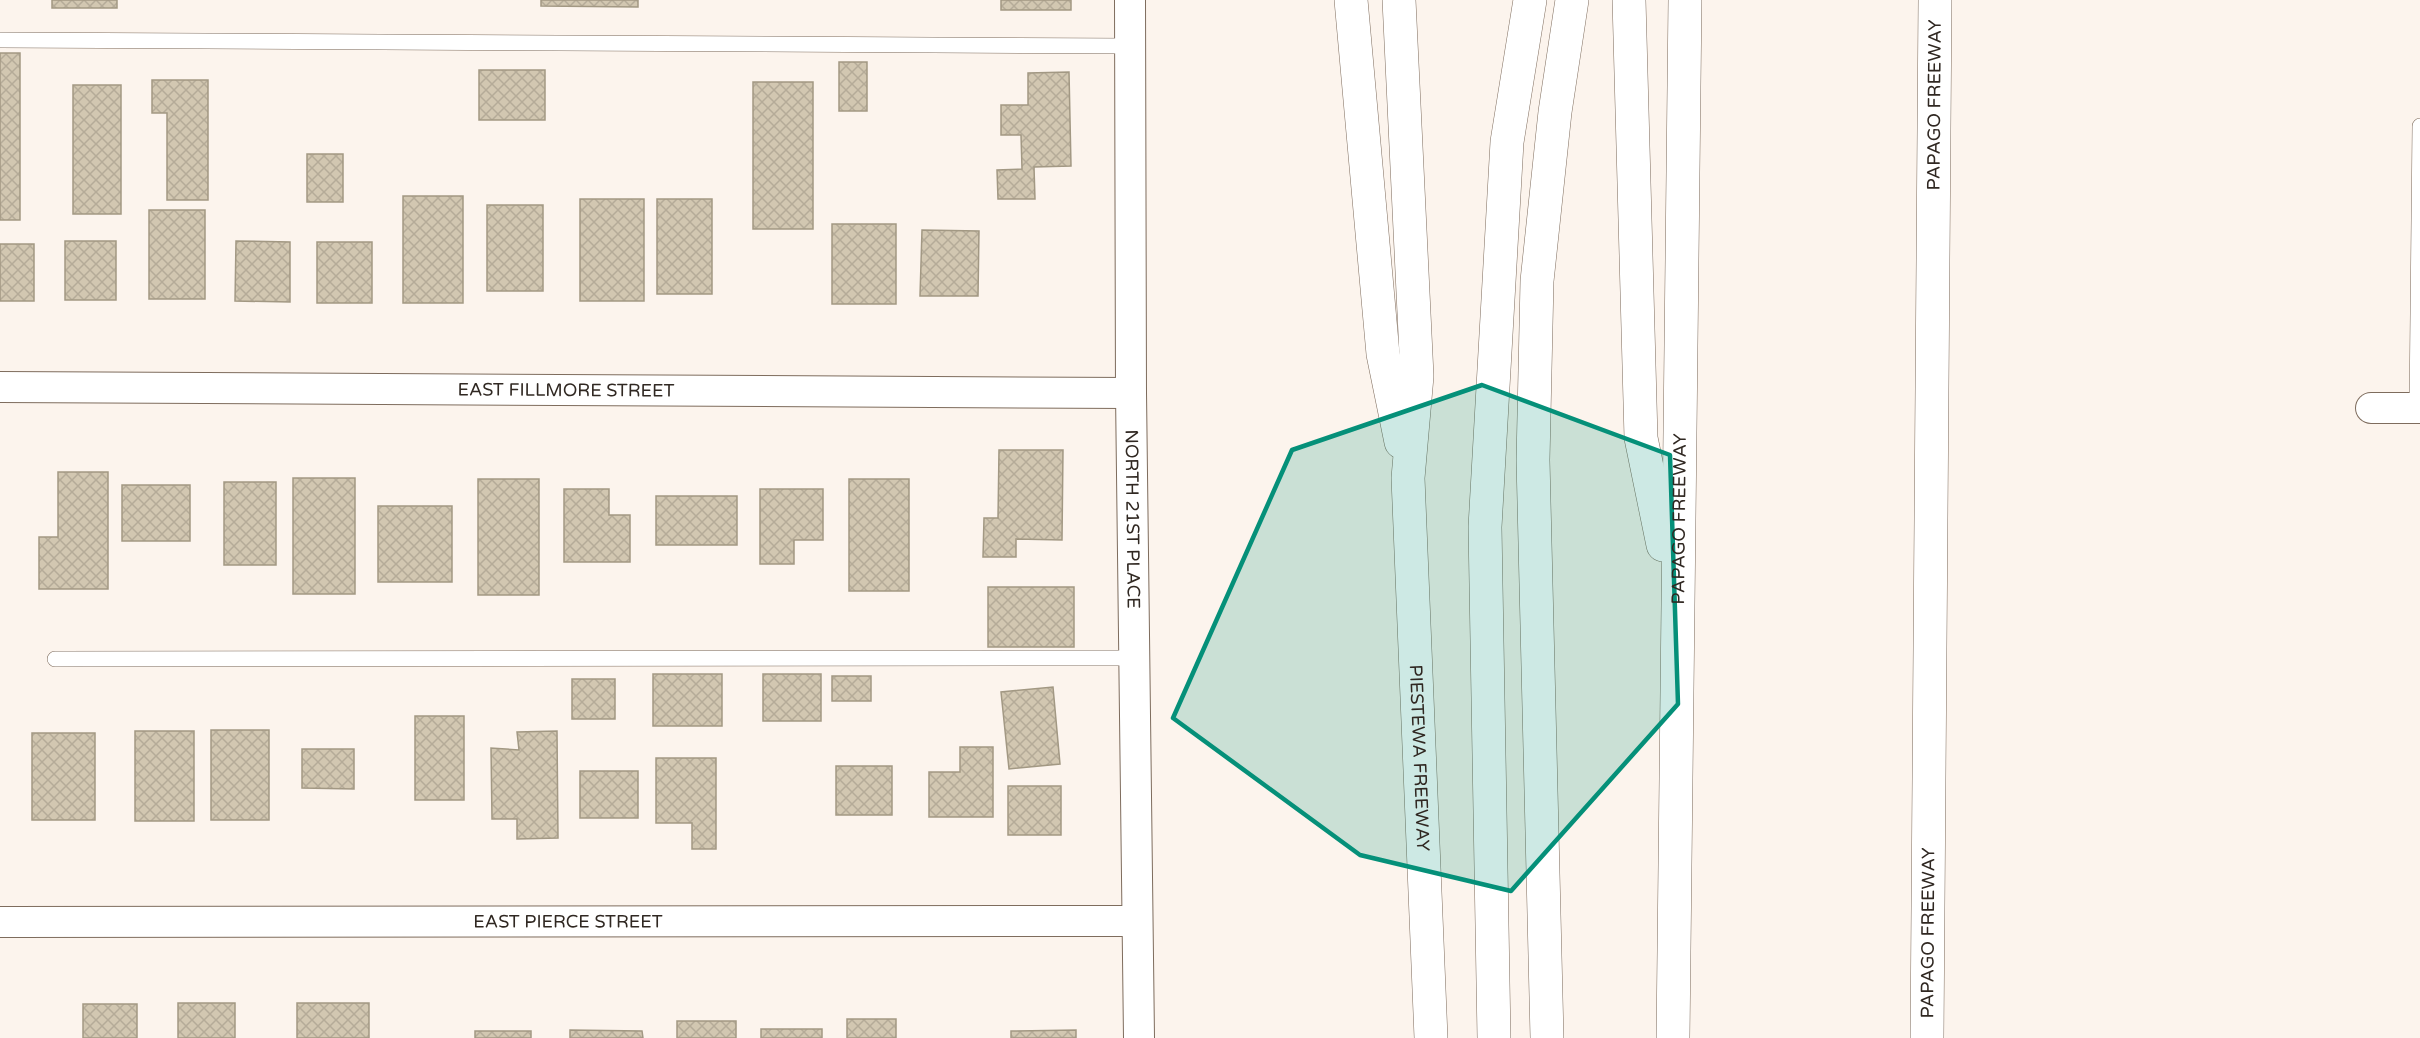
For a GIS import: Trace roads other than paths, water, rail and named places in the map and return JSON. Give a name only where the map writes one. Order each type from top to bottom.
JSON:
[{"type":"highway","points":[[1351,0],[1383,354],[1408,478]]},
{"type":"highway","points":[[1399,0],[1417,376],[1408,478]]},
{"type":"highway","points":[[1494,1038],[1485,527],[1507,142],[1530,0]]},
{"type":"highway","points":[[1547,1038],[1533,460],[1537,281],[1555,112],[1572,0]]},
{"type":"highway","points":[[1629,0],[1641,438],[1676,608]]},
{"type":"highway","name":"PAPAGO FREEWAY","points":[[1673,1038],[1676,608],[1685,0]]},
{"type":"highway","name":"PAPAGO FREEWAY","points":[[1927,1038],[1935,0]]},
{"type":"highway","name":"PIESTEWA FREEWAY","points":[[1408,478],[1431,1038]]},
{"type":"street","name":"NORTH 21ST PLACE","points":[[1130,0],[1131,393],[1139,1038]]},
{"type":"street","name":"EAST FILLMORE STREET","points":[[0,387],[1131,393]]},
{"type":"street","points":[[2371,408],[2418,408]]},
{"type":"street","name":"EAST PIERCE STREET","points":[[0,922],[1137,921]]},
{"type":"lane","points":[[0,40],[1130,46]]},
{"type":"lane","points":[[2418,408],[2420,126]]},
{"type":"lane","points":[[55,659],[1135,658]]}]
